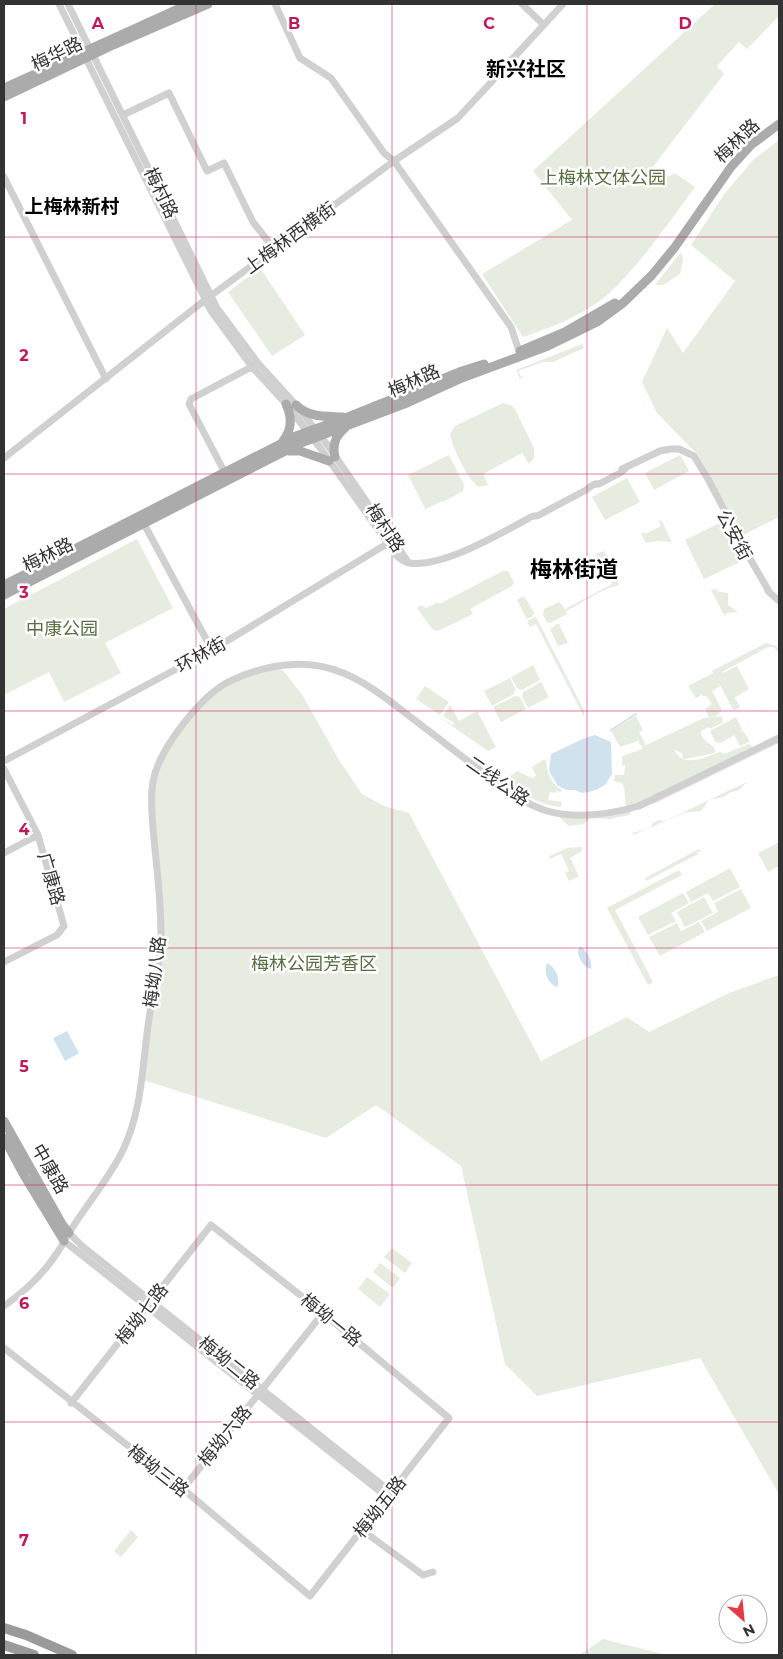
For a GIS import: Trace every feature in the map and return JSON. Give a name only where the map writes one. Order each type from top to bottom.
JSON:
[{"type":"highway","points":[[4,1628],[26,1635],[72,1655]]},
{"type":"highway","points":[[4,1644],[34,1655]]},
{"type":"main road","name":"梅华路","points":[[4,97],[88,53],[189,4]]},
{"type":"main road","name":"梅华路","points":[[4,88],[208,4]]},
{"type":"main road","name":"梅林路","points":[[349,421],[462,371],[519,351],[574,327],[608,307],[646,274],[663,254],[727,163],[752,137],[779,117]]},
{"type":"main road","name":"梅林路","points":[[4,585],[225,473],[314,434],[407,403],[462,378],[548,346],[606,316],[633,295],[659,267],[737,159],[751,145],[779,124]]},
{"type":"main road","points":[[286,404],[290,418],[290,427],[282,448],[332,459],[336,440],[349,421],[313,415],[296,405]]},
{"type":"main road","name":"梅林路","points":[[4,595],[144,524],[282,448]]},
{"type":"main road","name":"中康路","points":[[4,1120],[6,1138],[62,1224],[66,1237]]},
{"type":"street","name":"梅村路","points":[[60,4],[123,115],[208,298]]},
{"type":"street","name":"梅村路","points":[[68,4],[88,53],[208,298],[231,328],[255,365],[286,404],[314,434]]},
{"type":"street","points":[[275,4],[300,58],[331,78],[384,153],[394,161],[511,327],[519,351]]},
{"type":"street","points":[[522,4],[544,25]]},
{"type":"street","name":"上梅林西横街","points":[[4,458],[208,298],[394,161],[458,118],[563,4]]},
{"type":"street","points":[[123,115],[169,93],[207,172],[224,163],[253,222],[275,250]]},
{"type":"street","points":[[4,176],[106,379]]},
{"type":"street","name":"梅村路","points":[[255,365],[296,405],[314,434],[390,542],[408,563]]},
{"type":"street","points":[[225,473],[190,404],[191,399],[255,365]]},
{"type":"street","name":"公安街","points":[[408,563],[426,563],[460,553],[533,516],[535,513],[584,487],[593,485],[597,480],[618,469],[626,468],[660,451],[679,449],[694,456],[704,474],[705,481],[757,579],[765,590],[779,601]]},
{"type":"street","points":[[144,524],[212,650]]},
{"type":"street","name":"环林街","points":[[4,761],[212,650],[390,542]]},
{"type":"street","name":"二线公路","points":[[287,664],[321,665],[356,678],[373,688],[517,796],[536,807],[564,814],[593,814],[639,806],[779,738]]},
{"type":"street","name":"梅坳八路","points":[[4,1306],[32,1282],[57,1254],[122,1151],[135,1120],[140,1100],[149,1019],[160,951],[161,931],[152,799],[152,784],[156,767],[164,751],[188,719],[212,694],[241,677],[287,664]]},
{"type":"street","name":"广康路","points":[[4,770],[38,834],[64,926],[56,935],[4,962]]},
{"type":"street","points":[[4,853],[38,834]]},
{"type":"street","name":"梅坳七路","points":[[71,1403],[211,1225]]},
{"type":"street","name":"梅坳一路","points":[[211,1225],[323,1313],[449,1418]]},
{"type":"street","name":"梅坳二路","points":[[66,1237],[82,1246],[149,1304],[389,1495]]},
{"type":"street","name":"梅坳六路","points":[[183,1489],[323,1313]]},
{"type":"street","name":"梅坳三路","points":[[4,1348],[71,1403],[183,1489],[310,1596]]},
{"type":"street","name":"梅坳五路","points":[[310,1596],[449,1418]]},
{"type":"street","points":[[362,1530],[424,1575],[433,1572]]},
{"type":"green space","name":"上梅林文体公园","points":[[715,4],[779,4],[779,16],[747,49],[739,42],[717,66],[724,74],[652,168],[668,177],[675,173],[695,187],[641,259],[605,297],[576,315],[523,337],[482,274],[572,220],[533,171]]},
{"type":"green space","points":[[779,140],[779,517],[743,535],[698,455],[657,413],[642,382],[667,328],[683,353],[735,281],[691,245],[725,193],[754,159]]},
{"type":"green space","points":[[681,252],[683,259],[680,274],[663,285],[655,285]]},
{"type":"green space","points":[[260,268],[305,335],[272,356],[228,292]]},
{"type":"green space","points":[[582,344],[584,348],[553,362],[543,362],[518,371],[521,377],[525,376],[520,379],[516,370]]},
{"type":"green space","points":[[503,403],[512,406],[516,411],[534,448],[534,458],[529,464],[522,453],[483,474],[488,485],[479,487],[470,478],[461,463],[450,434],[455,426]]},
{"type":"green space","points":[[449,455],[464,485],[463,491],[424,510],[425,508],[408,475]]},
{"type":"green space","points":[[680,455],[689,471],[654,490],[645,473]]},
{"type":"green space","points":[[627,478],[640,502],[605,520],[592,497]]},
{"type":"green space","points":[[661,520],[672,542],[657,541],[646,543],[641,534],[661,526],[659,521]]},
{"type":"green space","points":[[720,523],[740,562],[704,579],[685,540]]},
{"type":"green space","name":"中康公园","points":[[137,539],[173,608],[105,643],[121,673],[64,702],[49,672],[4,695],[4,609]]},
{"type":"green space","points":[[604,551],[619,585],[599,593],[566,611],[567,614],[550,623],[547,622],[543,615],[544,609],[559,602],[565,609],[612,584],[596,554]]},
{"type":"green space","points":[[503,571],[508,571],[514,582],[512,586],[470,609],[473,614],[438,631],[432,629],[417,608],[421,605],[426,608],[438,602],[439,604]]},
{"type":"green space","points":[[716,589],[720,592],[728,593],[728,605],[738,612],[726,613],[725,617],[711,590]]},
{"type":"green space","points":[[525,597],[534,613],[533,616],[527,619],[517,600]]},
{"type":"green space","points":[[536,617],[584,710],[584,717],[536,624],[530,627],[527,621]]},
{"type":"green space","points":[[559,624],[568,643],[558,646],[550,629]]},
{"type":"green space","points":[[766,643],[775,645],[768,644],[776,646],[779,650],[768,647],[722,672],[737,666],[749,689],[734,698],[740,707],[734,711],[712,671]]},
{"type":"green space","points":[[533,665],[540,680],[522,690],[517,688],[511,677]]},
{"type":"green space","name":"梅林公园芳香区","points":[[271,667],[283,670],[303,696],[339,760],[362,794],[384,806],[409,813],[541,1061],[627,1017],[649,1032],[729,993],[779,975],[779,1494],[700,1358],[537,1396],[505,1364],[461,1166],[376,1105],[326,1138],[143,1080],[159,961],[153,825],[156,767],[188,719],[220,688]]},
{"type":"green space","points":[[713,673],[720,686],[712,691],[722,710],[716,716],[709,717],[705,709],[712,704],[707,697],[701,695],[696,698],[688,686]]},
{"type":"green space","points":[[510,678],[515,689],[514,694],[492,706],[484,691]]},
{"type":"green space","points":[[541,682],[549,697],[528,708],[522,697],[523,692]]},
{"type":"green space","points":[[425,686],[449,702],[440,715],[416,699]]},
{"type":"green space","points":[[515,696],[520,697],[526,709],[501,722],[493,707]]},
{"type":"green space","points":[[450,705],[459,721],[477,711],[496,747],[488,751],[439,717],[453,725],[454,723],[443,716]]},
{"type":"green space","points":[[636,716],[643,730],[639,732],[646,745],[704,718],[722,716],[723,722],[710,729],[709,727],[701,731],[703,738],[714,747],[715,752],[685,759],[682,758],[684,759],[689,760],[695,760],[720,752],[724,754],[749,744],[753,747],[638,805],[626,806],[624,787],[622,783],[614,781],[615,775],[624,775],[625,765],[622,765],[622,756],[643,749],[638,741],[620,747],[611,731]],"holes":[[[674,750],[683,754],[682,758]]]},
{"type":"green space","points":[[736,717],[742,730],[740,732],[743,731],[749,742],[740,746],[734,735],[721,743],[715,742],[710,731]]},
{"type":"green space","points":[[779,741],[779,743],[658,802],[646,806]]},
{"type":"green space","points":[[543,760],[546,761],[552,782],[562,790],[561,792],[556,791],[556,793],[550,792],[548,800],[562,802],[561,807],[545,804],[531,798],[505,781],[518,771],[534,778],[536,775],[532,768],[533,766]]},
{"type":"green space","points":[[747,782],[739,790],[723,797],[709,800]]},
{"type":"green space","points":[[709,800],[701,811],[684,813],[650,828],[652,824],[659,820],[667,820]]},
{"type":"green space","points":[[630,811],[630,815],[609,819],[591,818],[584,824],[569,826],[559,817],[560,816]]},
{"type":"green space","points":[[779,842],[779,866],[768,872],[758,853]]},
{"type":"green space","points":[[582,847],[582,851],[570,858],[579,876],[569,881],[565,873],[569,871],[561,854],[549,859],[550,856],[567,848]]},
{"type":"green space","points":[[699,849],[701,852],[697,852],[698,854],[646,881],[645,878]]},
{"type":"green space","points":[[730,868],[740,887],[713,901],[708,893],[691,902],[686,892]]},
{"type":"green space","points":[[679,870],[682,875],[615,910],[653,982],[648,985],[607,908]]},
{"type":"green space","points":[[741,889],[751,908],[707,931],[701,921],[718,912],[714,903]]},
{"type":"green space","points":[[683,893],[689,903],[671,913],[676,921],[648,935],[638,917]]},
{"type":"green space","points":[[704,897],[713,913],[685,927],[677,912]]},
{"type":"green space","points":[[699,922],[705,932],[660,956],[649,937],[677,923],[681,931]]},
{"type":"green space","points":[[392,1248],[412,1263],[405,1273],[384,1257]]},
{"type":"green space","points":[[380,1263],[400,1278],[393,1288],[373,1272]]},
{"type":"green space","points":[[367,1277],[390,1294],[380,1307],[358,1289]]},
{"type":"green space","points":[[131,1530],[138,1537],[121,1557],[114,1551]]},
{"type":"green space","points":[[603,1639],[667,1655],[579,1655]]},
{"type":"water","points":[[595,735],[611,742],[612,774],[605,785],[582,793],[575,790],[566,790],[558,786],[549,771],[551,754]]},
{"type":"water","points":[[580,946],[589,956],[591,969],[583,964],[580,959],[578,950]]},
{"type":"water","points":[[547,963],[556,973],[557,987],[547,977]]},
{"type":"water","points":[[67,1031],[79,1053],[65,1061],[53,1038]]},
{"type":"waterway","points":[[611,730],[636,714]]},
{"type":"district","name":"新兴社区","points":[[526,69]]},
{"type":"district","name":"上梅林新村","points":[[72,206]]},
{"type":"district","name":"梅林街道","points":[[574,569]]}]
